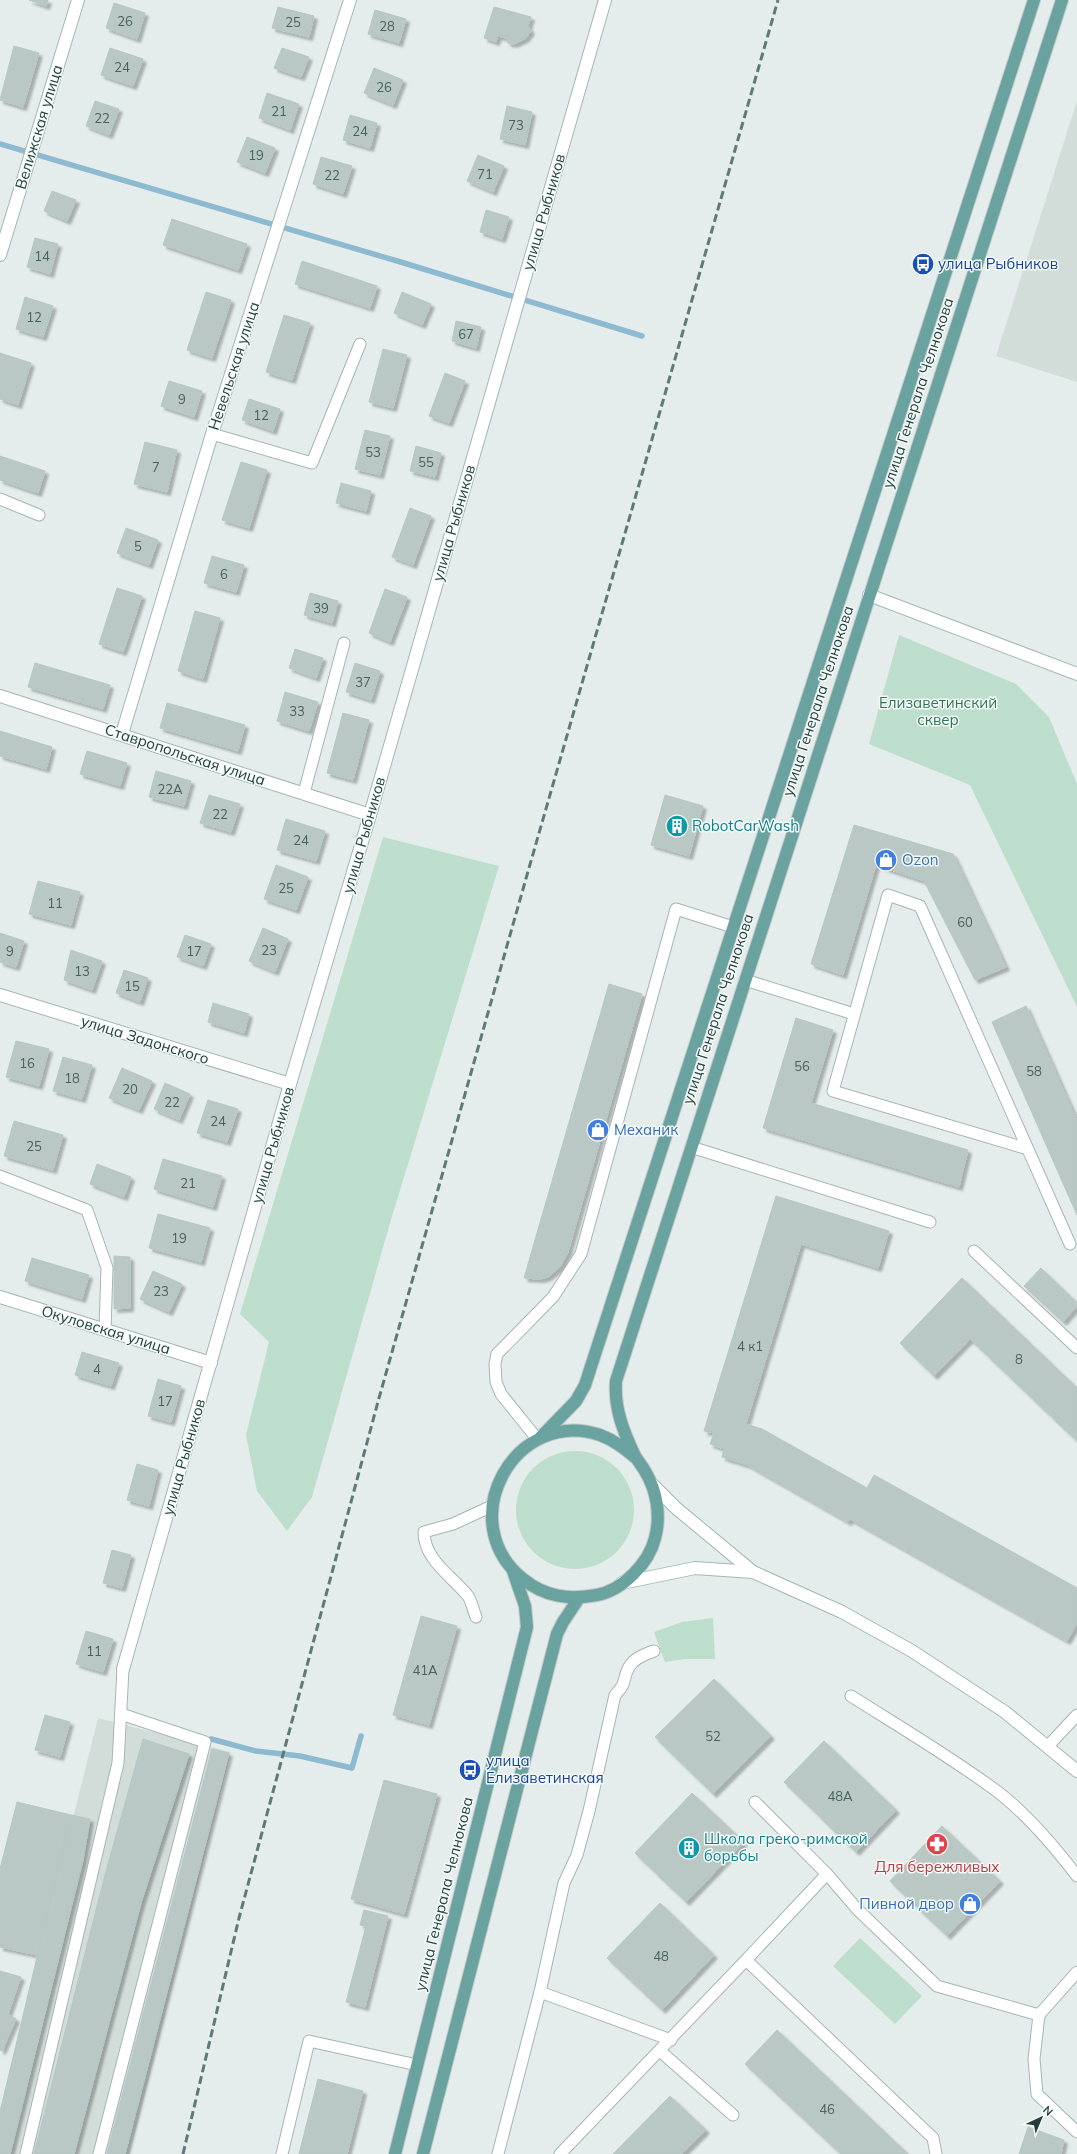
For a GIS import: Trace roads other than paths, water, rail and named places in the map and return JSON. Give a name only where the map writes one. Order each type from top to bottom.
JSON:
[{"type":"main road","name":"улица Генерала Челнокова","points":[[1034,0],[585,1385],[576,1401],[538,1440],[518,1454],[508,1465],[500,1478],[492,1506],[493,1530],[496,1542],[503,1557],[513,1571],[532,1586],[553,1596],[579,1598],[602,1594],[622,1584],[642,1564],[655,1539],[658,1511],[652,1484],[636,1458],[617,1412],[616,1381],[1062,0]]},
{"type":"main road","name":"улица Генерала Челнокова","points":[[538,1440],[558,1433],[579,1432],[600,1435],[619,1444],[636,1458]]},
{"type":"main road","name":"улица Генерала Челнокова","points":[[395,2154],[527,1627],[525,1606],[513,1571]]},
{"type":"main road","points":[[423,2154],[557,1634],[562,1622],[579,1598]]},
{"type":"street","name":"Велижская улица","points":[[0,255],[78,0]]},
{"type":"street","name":"Невельская улица","points":[[122,734],[212,434],[350,0]]},
{"type":"street","name":"улица Рыбников","points":[[123,1669],[212,1363],[290,1084],[370,815],[605,0]]},
{"type":"street","points":[[869,595],[1077,674]]},
{"type":"street","name":"Ставропольская улица","points":[[0,696],[370,815]]},
{"type":"street","name":"улица Задонского","points":[[0,995],[290,1084]]},
{"type":"street","name":"Окуловская улица","points":[[0,1297],[212,1363]]},
{"type":"street","points":[[652,1484],[676,1508],[753,1572],[842,1612],[912,1651],[1004,1712],[1048,1746],[1077,1771]]},
{"type":"street","points":[[622,1584],[695,1568],[753,1572]]},
{"type":"lane","points":[[212,434],[312,463],[360,344]]},
{"type":"lane","points":[[0,499],[39,515]]},
{"type":"lane","points":[[304,793],[344,643]]},
{"type":"lane","points":[[1028,1149],[833,1091],[888,895],[920,906],[1028,1149],[1070,1244]]},
{"type":"lane","points":[[538,1440],[508,1403],[496,1382],[495,1364],[497,1354],[553,1297],[581,1254],[676,909],[734,927]]},
{"type":"lane","points":[[745,980],[854,1014]]},
{"type":"lane","points":[[691,1148],[930,1222]]},
{"type":"lane","points":[[0,1176],[87,1210],[107,1268],[105,1330]]},
{"type":"lane","points":[[974,1251],[1077,1348]]},
{"type":"lane","points":[[476,1617],[468,1597],[430,1555],[424,1540],[424,1532],[453,1524],[492,1506]]},
{"type":"lane","points":[[498,2154],[540,1992],[564,1883],[577,1855],[589,1812],[615,1695],[624,1686],[629,1667],[640,1657],[654,1651]]},
{"type":"lane","points":[[26,2154],[118,1763],[123,1669]]},
{"type":"lane","points":[[851,1696],[937,1750],[999,1793],[1049,1840],[1077,1876]]},
{"type":"lane","points":[[99,2154],[205,1742],[120,1714]]},
{"type":"lane","points":[[1048,1746],[1077,1716]]},
{"type":"lane","points":[[755,1802],[827,1874],[857,1909],[937,1986],[1039,2015]]},
{"type":"lane","points":[[560,2154],[671,2040],[827,1874]]},
{"type":"lane","points":[[746,1960],[934,2138],[936,2154]]},
{"type":"lane","points":[[1077,1972],[1039,2015],[1034,2059],[1037,2094],[1077,2132]]},
{"type":"lane","points":[[540,1992],[671,2040]]},
{"type":"lane","points":[[282,2154],[309,2041],[417,2065]]},
{"type":"lane","points":[[660,2051],[733,2115]]},
{"type":"waterway","points":[[0,144],[404,263],[642,336]]},
{"type":"waterway","points":[[211,1739],[256,1751],[300,1756],[352,1768],[361,1736]]},
{"type":"railway","points":[[183,2154],[239,1918],[379,1398],[527,875],[778,0]]},
{"type":"place","name":"улица Рыбников","points":[[923,264]]},
{"type":"place","name":"RobotCarWash","points":[[677,826]]},
{"type":"place","name":"Ozon","points":[[886,860]]},
{"type":"place","name":"Механик","points":[[598,1130]]},
{"type":"place","name":"улица Елизаветинская","points":[[470,1770]]},
{"type":"place","name":"Для бережливых","points":[[937,1844]]},
{"type":"place","name":"Школа греко-римской борьбы","points":[[689,1848]]},
{"type":"place","name":"Пивной двор","points":[[970,1904]]},
{"type":"park label","name":"Елизаветинский сквер","points":[[938,712]]}]
